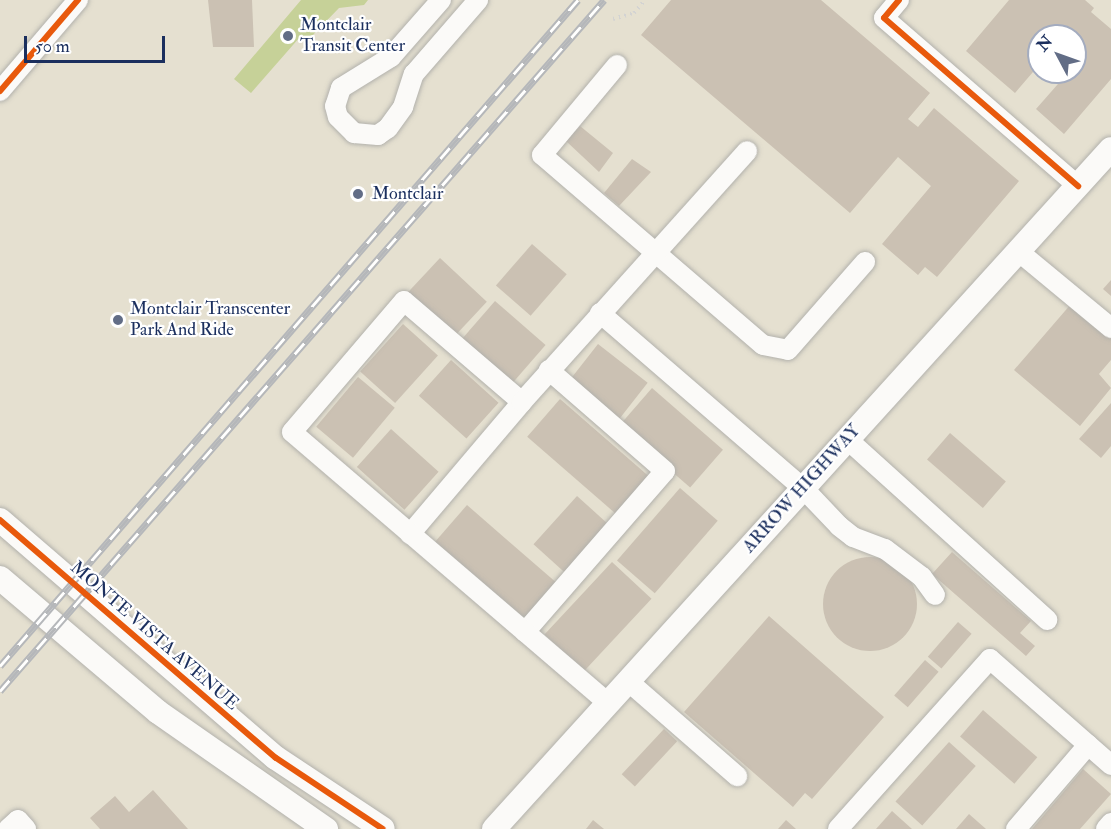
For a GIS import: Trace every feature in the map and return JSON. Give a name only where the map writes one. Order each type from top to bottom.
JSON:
[{"type":"main road","name":"ARROW HIGHWAY","points":[[494,829],[1111,149]]},
{"type":"main road","name":"MONTE VISTA AVENUE","points":[[0,520],[276,758],[383,829]]},
{"type":"main road","points":[[0,578],[158,712],[326,829]]},
{"type":"street","points":[[0,91],[78,0]]},
{"type":"street","points":[[441,0],[391,57],[341,88],[335,106],[338,117],[354,133],[378,135],[388,128],[403,107],[414,74],[478,0]]},
{"type":"street","points":[[899,0],[884,18],[1077,186]]},
{"type":"street","points":[[617,65],[542,155],[763,345],[788,350],[865,262]]},
{"type":"street","points":[[410,534],[549,370],[747,151]]},
{"type":"street","points":[[1018,251],[1111,328]]},
{"type":"street","points":[[522,402],[404,301],[292,432],[608,703]]},
{"type":"street","points":[[600,313],[803,488],[839,526],[853,537],[885,549],[922,577],[935,594]]},
{"type":"street","points":[[525,632],[665,471],[549,370]]},
{"type":"street","points":[[848,439],[1047,620]]},
{"type":"street","points":[[838,829],[990,659],[1111,765]]},
{"type":"street","points":[[628,681],[738,776]]},
{"type":"street","points":[[1016,829],[1088,745]]},
{"type":"street","points":[[8,829],[18,820],[26,829]]},
{"type":"street","points":[[1106,829],[1111,823]]},
{"type":"path","points":[[612,19],[634,13],[645,0]]},
{"type":"green space","points":[[301,0],[368,0],[364,5],[339,8],[310,38],[300,37],[251,93],[234,79]]},
{"type":"building","points":[[208,0],[252,0],[254,47],[213,47]]},
{"type":"building","points":[[671,0],[821,0],[930,93],[908,119],[918,127],[934,108],[1019,181],[937,277],[925,267],[918,275],[882,244],[931,186],[898,157],[850,213],[641,35]]},
{"type":"building","points":[[1009,0],[1085,0],[1094,8],[1091,12],[1111,29],[1111,79],[1064,134],[1036,109],[1058,84],[1087,84],[1087,24],[1027,24],[1027,79],[1015,93],[966,51]]},
{"type":"building","points":[[580,126],[613,153],[599,172],[566,141]]},
{"type":"building","points":[[632,159],[651,172],[619,206],[604,193]]},
{"type":"building","points":[[532,244],[567,274],[531,316],[496,286]]},
{"type":"building","points":[[440,258],[487,302],[453,338],[406,295]]},
{"type":"building","points":[[1111,280],[1111,296],[1103,289]]},
{"type":"building","points":[[495,301],[546,345],[509,386],[459,343]]},
{"type":"building","points":[[1071,304],[1111,338],[1111,360],[1099,374],[1111,388],[1080,426],[1014,370]]},
{"type":"building","points":[[403,324],[438,355],[395,403],[360,372]]},
{"type":"building","points":[[598,344],[648,383],[618,421],[568,382]]},
{"type":"building","points":[[451,360],[499,403],[466,438],[419,396]]},
{"type":"building","points":[[358,377],[395,408],[353,458],[316,427]]},
{"type":"building","points":[[652,388],[723,450],[690,487],[619,426]]},
{"type":"building","points":[[560,399],[655,482],[622,519],[527,437]]},
{"type":"building","points":[[1111,403],[1111,446],[1101,458],[1079,439]]},
{"type":"building","points":[[391,429],[439,472],[404,510],[357,467]]},
{"type":"building","points":[[950,433],[1006,482],[983,508],[927,459]]},
{"type":"building","points":[[680,488],[718,521],[655,593],[617,560]]},
{"type":"building","points":[[577,496],[615,530],[571,578],[534,544]]},
{"type":"building","points":[[467,505],[561,586],[528,624],[434,543]]},
{"type":"building","points":[[952,552],[1031,621],[1020,633],[1035,646],[1026,656],[932,574]]},
{"type":"building","points":[[870,557],[888,561],[903,571],[913,586],[917,604],[913,622],[903,637],[888,647],[870,651],[852,647],[837,637],[827,622],[823,604],[827,586],[837,571],[852,561]]},
{"type":"building","points":[[612,562],[651,599],[584,671],[544,634]]},
{"type":"building","points":[[769,616],[884,717],[812,799],[805,793],[793,807],[684,712]]},
{"type":"building","points":[[958,622],[972,634],[941,669],[928,657]]},
{"type":"building","points":[[925,660],[939,672],[908,707],[894,695]]},
{"type":"building","points":[[983,710],[1037,757],[1014,784],[960,736]]},
{"type":"building","points":[[664,729],[677,741],[635,787],[622,774]]},
{"type":"building","points":[[949,742],[976,766],[922,826],[895,801]]},
{"type":"building","points":[[1083,769],[1111,794],[1080,829],[1032,829]]},
{"type":"building","points":[[153,790],[188,829],[100,829],[90,818],[115,796],[129,812]]},
{"type":"building","points":[[892,811],[912,829],[876,829]]},
{"type":"building","points":[[969,814],[986,829],[956,829]]},
{"type":"building","points":[[593,820],[604,829],[586,829]]},
{"type":"building","points":[[786,820],[796,829],[778,829]]},
{"type":"railway","points":[[0,666],[578,0]]},
{"type":"railway","points":[[0,691],[604,0]]},
{"type":"cycle path","points":[[0,91],[78,0]]},
{"type":"cycle path","points":[[899,0],[884,18],[1078,186]]},
{"type":"cycle path","points":[[0,520],[276,758],[383,829]]},
{"type":"place","name":"Montclair Transit Center","points":[[288,36]]},
{"type":"place","name":"Montclair","points":[[358,194]]},
{"type":"place","name":"Montclair Transcenter Park And Ride","points":[[118,320]]}]
